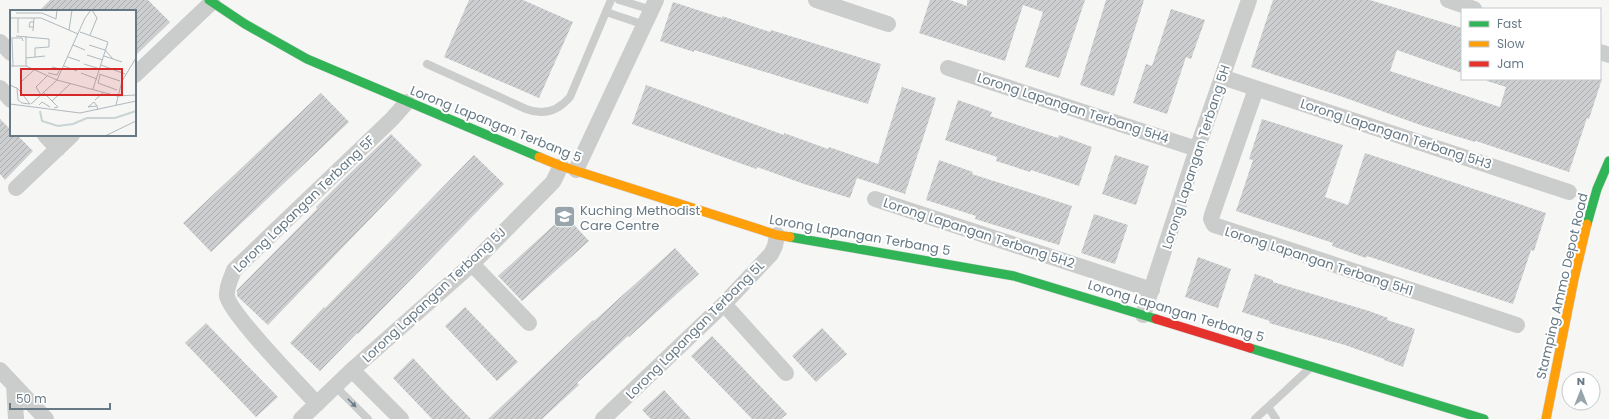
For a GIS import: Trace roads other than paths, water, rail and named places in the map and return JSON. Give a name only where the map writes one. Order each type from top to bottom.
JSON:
[{"type":"street","points":[[816,0],[888,24]]},
{"type":"street","name":"Lorong Lapangan Terbang 5H","points":[[1143,315],[1197,149],[1249,0]]},
{"type":"street","points":[[1448,0],[1471,8]]},
{"type":"street","points":[[136,74],[210,1]]},
{"type":"street","name":"Lorong Lapangan Terbang 5","points":[[210,1],[245,24],[307,59],[561,166],[777,235],[1014,276],[1484,419]]},
{"type":"street","points":[[576,170],[654,5]]},
{"type":"street","points":[[0,42],[10,52]]},
{"type":"street","name":"Lorong Lapangan Terbang 5H4","points":[[948,68],[1197,149]]},
{"type":"street","name":"Lorong Lapangan Terbang 5H3","points":[[1222,78],[1569,192]]},
{"type":"street","points":[[0,88],[10,99]]},
{"type":"street","name":"Lorong Lapangan Terbang 5H1","points":[[1256,88],[1212,215],[1211,219],[1214,225],[1516,325]]},
{"type":"street","name":"Lorong Lapangan Terbang 5F","points":[[317,404],[237,314],[227,296],[229,283],[234,270],[392,119],[407,102]]},
{"type":"street","points":[[46,136],[58,149]]},
{"type":"street","points":[[16,188],[71,136]]},
{"type":"street","name":"Stamping Ammo Depot Road","points":[[1546,419],[1585,231],[1597,189],[1609,161]]},
{"type":"street","name":"Lorong Lapangan Terbang 5J","points":[[301,419],[352,370],[472,264],[553,182],[561,166]]},
{"type":"street","name":"Lorong Lapangan Terbang 5H2","points":[[875,199],[1152,290]]},
{"type":"street","name":"Lorong Lapangan Terbang 5L","points":[[603,419],[620,413],[724,304],[771,254],[775,246],[777,235]]},
{"type":"street","points":[[472,264],[529,323]]},
{"type":"street","points":[[724,304],[786,373]]},
{"type":"street","points":[[0,370],[46,419]]},
{"type":"street","points":[[352,370],[401,419]]},
{"type":"street","points":[[14,385],[16,419]]},
{"type":"lane","points":[[426,64],[526,109],[534,112],[549,112],[563,105],[570,97],[611,0]]},
{"type":"lane","points":[[619,0],[654,5]]},
{"type":"lane","points":[[606,12],[645,25]]},
{"type":"lane","points":[[1255,419],[1312,367]]},
{"type":"lane","points":[[335,386],[368,419]]},
{"type":"lane","points":[[1268,407],[1276,419]]},
{"type":"place","name":"Kuching Methodist Care Centre","points":[[565,217]]}]
